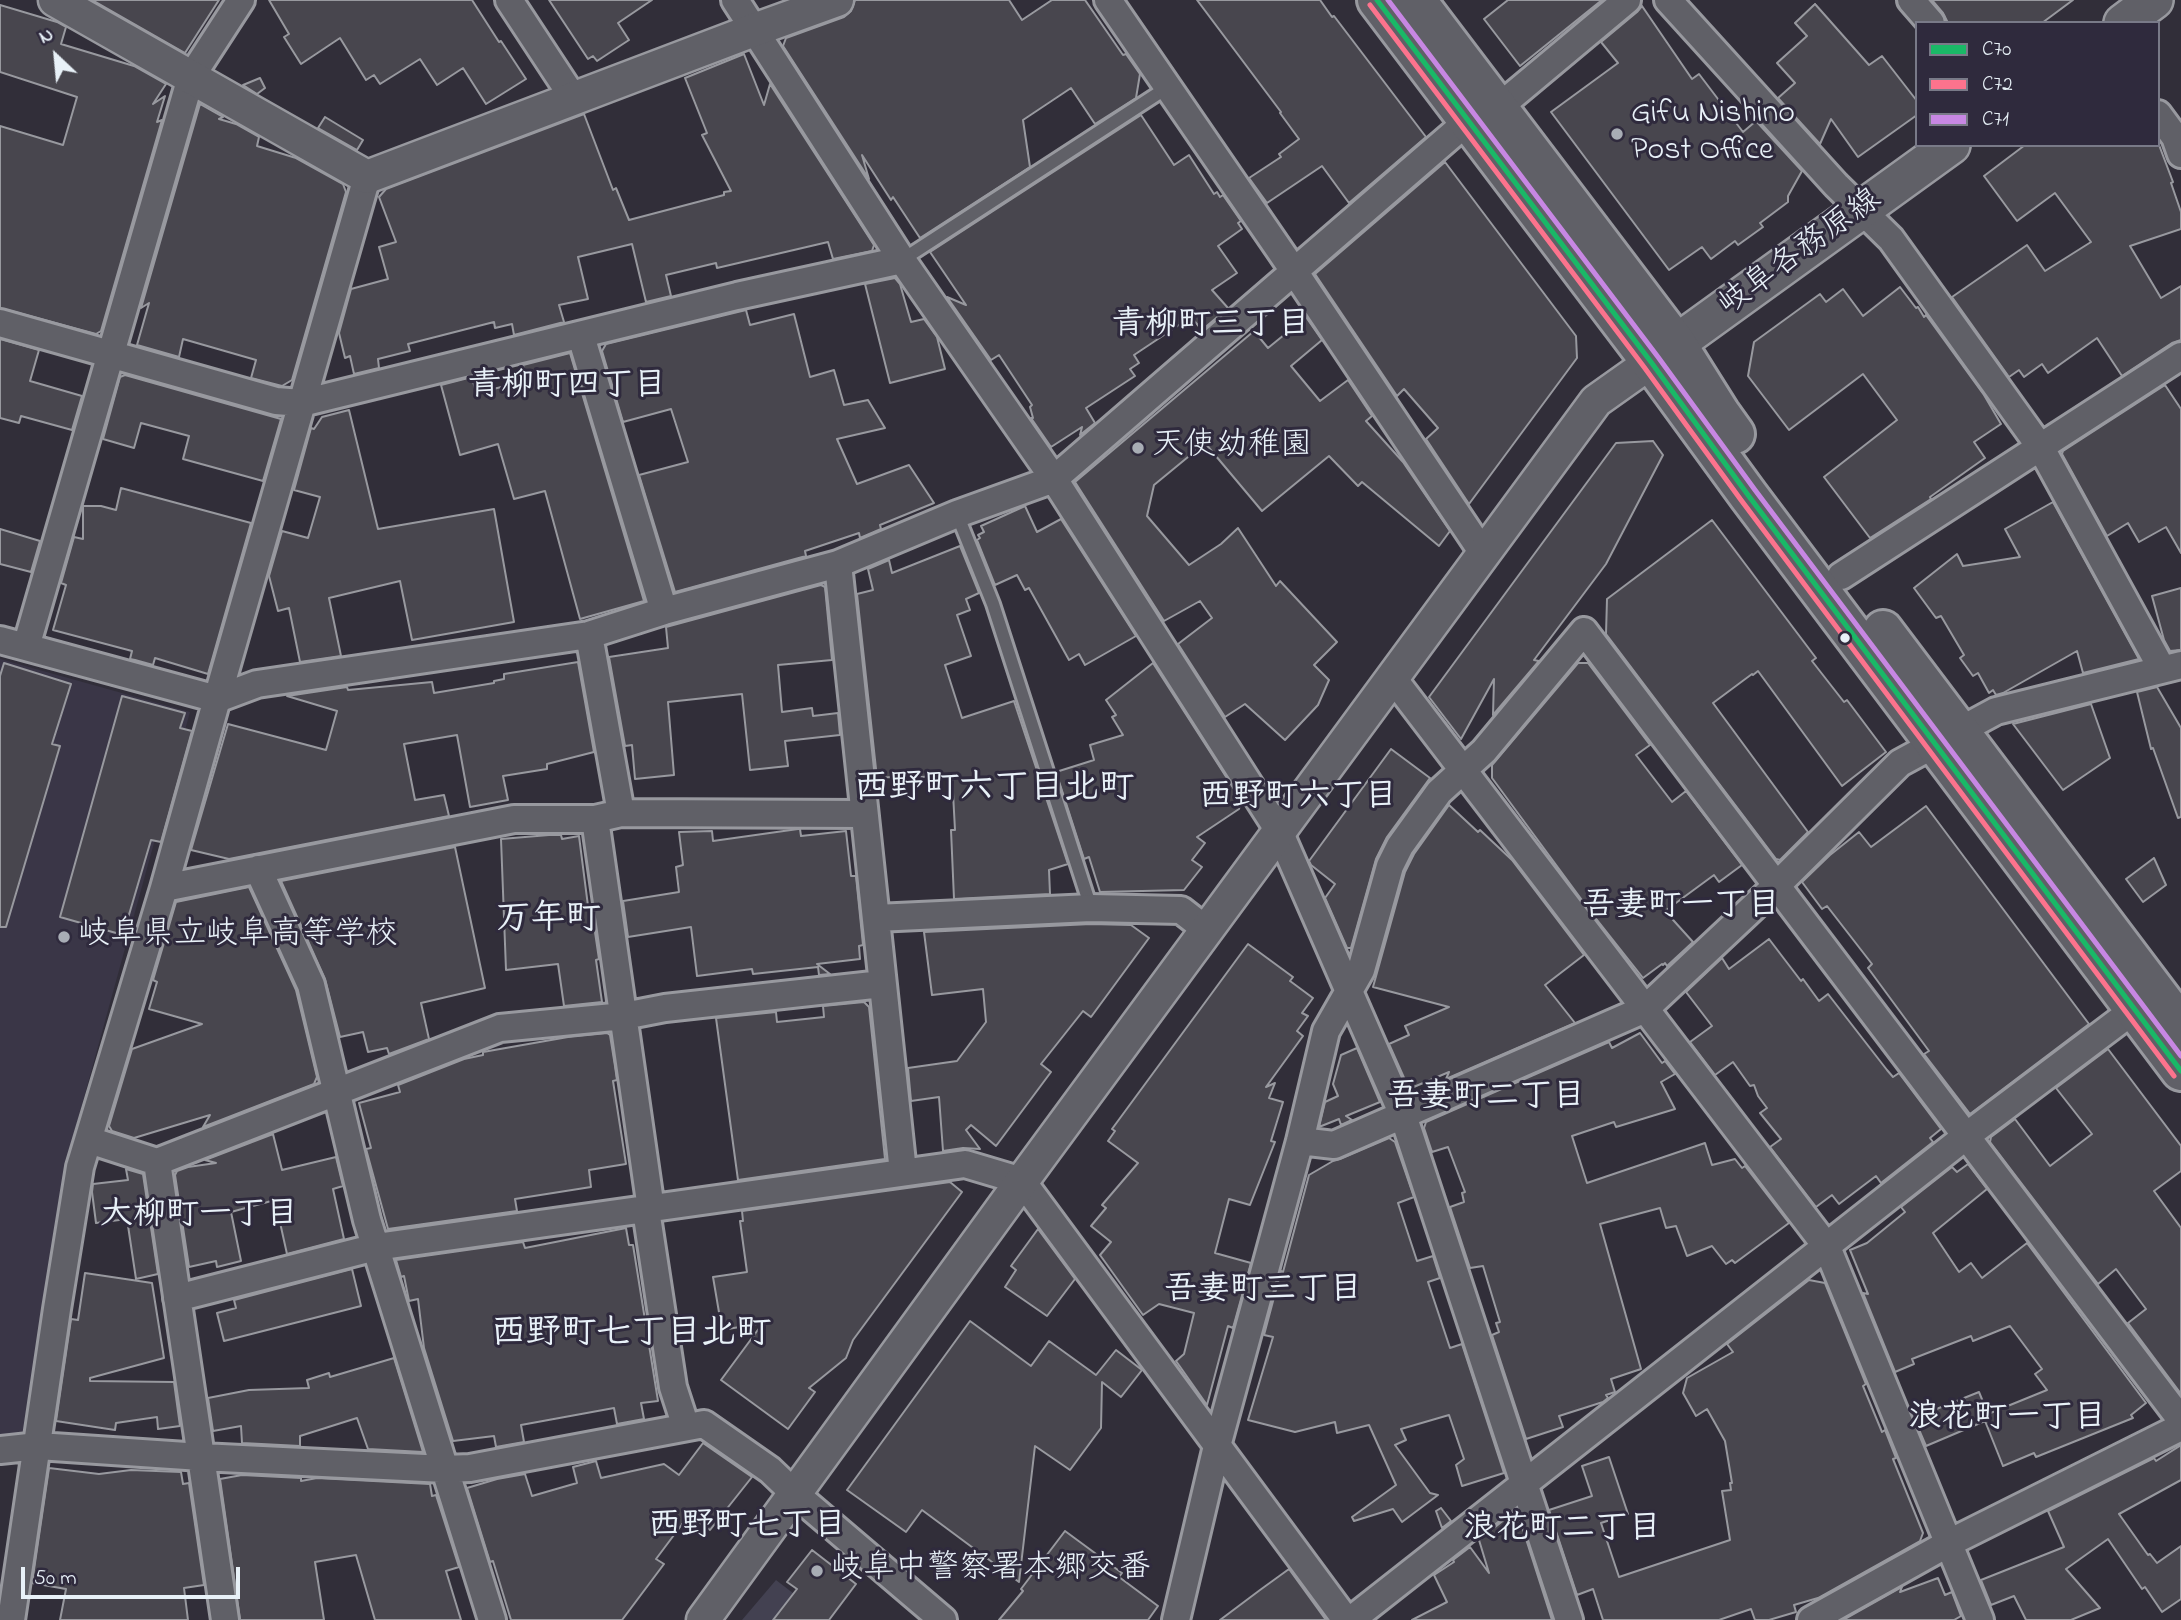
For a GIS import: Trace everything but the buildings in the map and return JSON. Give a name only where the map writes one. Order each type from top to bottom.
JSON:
[{"type":"highway","points":[[1377,0],[1484,114],[1664,352],[1720,413],[1841,576],[1948,737],[2135,1009],[2181,1071]]},
{"type":"highway","points":[[1416,0],[1484,114]]},
{"type":"highway","points":[[1664,352],[1748,495],[2181,1025]]},
{"type":"main road","points":[[2126,21],[2154,0]]},
{"type":"main road","name":"岐阜各務原線","points":[[1664,352],[1948,147]]},
{"type":"street","points":[[55,0],[367,177]]},
{"type":"street","points":[[26,647],[191,77],[241,0]]},
{"type":"street","points":[[509,0],[575,99]]},
{"type":"street","points":[[735,0],[902,260],[1054,479],[1279,831],[1403,1115],[1569,1620]]},
{"type":"street","points":[[367,177],[837,0]]},
{"type":"street","points":[[1108,0],[1483,553]]},
{"type":"street","points":[[0,640],[217,699],[257,684],[589,635],[664,611],[838,564],[957,514],[1054,479],[1293,271],[1628,0]]},
{"type":"street","points":[[1300,1141],[1334,1145],[1645,1009],[1776,886],[1900,763],[1996,711],[2172,667],[2041,448],[1891,239],[1827,174],[1668,0]]},
{"type":"street","points":[[1911,0],[1929,21]]},
{"type":"street","points":[[2160,117],[2179,142]]},
{"type":"street","points":[[11,1620],[80,1167],[164,888],[367,177]]},
{"type":"street","points":[[0,323],[276,401],[302,403],[737,296],[902,260]]},
{"type":"street","points":[[581,336],[664,611]]},
{"type":"street","points":[[704,1620],[1022,1181],[1597,401],[1664,352]]},
{"type":"street","points":[[1841,576],[2181,356]]},
{"type":"street","points":[[838,564],[903,1172]]},
{"type":"street","points":[[1176,1620],[1217,1447],[1300,1141],[1326,1031],[1361,970],[1390,866],[1400,846],[1439,792],[1484,751],[1584,631],[2181,1420]]},
{"type":"street","points":[[589,635],[608,816],[624,1016],[673,1387],[686,1427]]},
{"type":"street","points":[[1392,677],[1827,1247],[1980,1620]]},
{"type":"street","points":[[164,888],[514,819],[864,814]]},
{"type":"street","points":[[258,869],[311,985],[367,1220],[492,1620]]},
{"type":"street","points":[[876,918],[1091,908],[1181,910],[1208,931]]},
{"type":"street","points":[[89,1140],[157,1162],[500,1028],[624,1016],[665,1008],[882,984]]},
{"type":"street","points":[[1351,1620],[1965,1137],[2135,1009]]},
{"type":"street","points":[[157,1162],[225,1620]]},
{"type":"street","points":[[177,1298],[376,1247],[965,1164],[1022,1181],[1346,1620]]},
{"type":"street","points":[[0,1450],[38,1446],[445,1469],[470,1468],[704,1424],[770,1470],[943,1620]]},
{"type":"street","points":[[1811,1620],[1949,1543],[2181,1427]]},
{"type":"lane","points":[[902,260],[1168,86]]},
{"type":"lane","points":[[957,514],[993,604],[1091,908]]},
{"type":"shaded area","name":"岐阜県立岐阜高等学校","points":[[0,659],[190,712],[66,1163],[40,1320],[27,1430],[15,1442],[0,1444]]},
{"type":"shaded area","points":[[776,1580],[828,1620],[742,1620]]},
{"type":"transit line","name":"C70","points":[[1377,0],[2181,1071]]},
{"type":"transit line","name":"C71","points":[[1388,0],[2181,1056]]},
{"type":"transit line","name":"C72","points":[[1370,5],[2174,1076]]},
{"type":"place","name":"Gifu Nishino Post Office","points":[[1617,134]]},
{"type":"place","name":"天使幼稚園","points":[[1138,448]]},
{"type":"place","name":"岐阜県立岐阜高等学校","points":[[64,937]]},
{"type":"place","name":"岐阜中警察署本郷交番","points":[[817,1571]]},
{"type":"district","name":"青柳町三丁目","points":[[1211,328]]},
{"type":"district","name":"青柳町四丁目","points":[[567,389]]},
{"type":"district","name":"西野町六丁目北町","points":[[994,791]]},
{"type":"district","name":"西野町六丁目","points":[[1298,800]]},
{"type":"district","name":"吾妻町一丁目","points":[[1681,909]]},
{"type":"district","name":"万年町","points":[[548,922]]},
{"type":"district","name":"吾妻町二丁目","points":[[1486,1100]]},
{"type":"district","name":"大柳町一丁目","points":[[199,1218]]},
{"type":"district","name":"吾妻町三丁目","points":[[1263,1293]]},
{"type":"district","name":"西野町七丁目北町","points":[[631,1336]]},
{"type":"district","name":"浪花町一丁目","points":[[2007,1421]]},
{"type":"district","name":"西野町七丁目","points":[[747,1529]]},
{"type":"district","name":"浪花町二丁目","points":[[1562,1532]]}]
